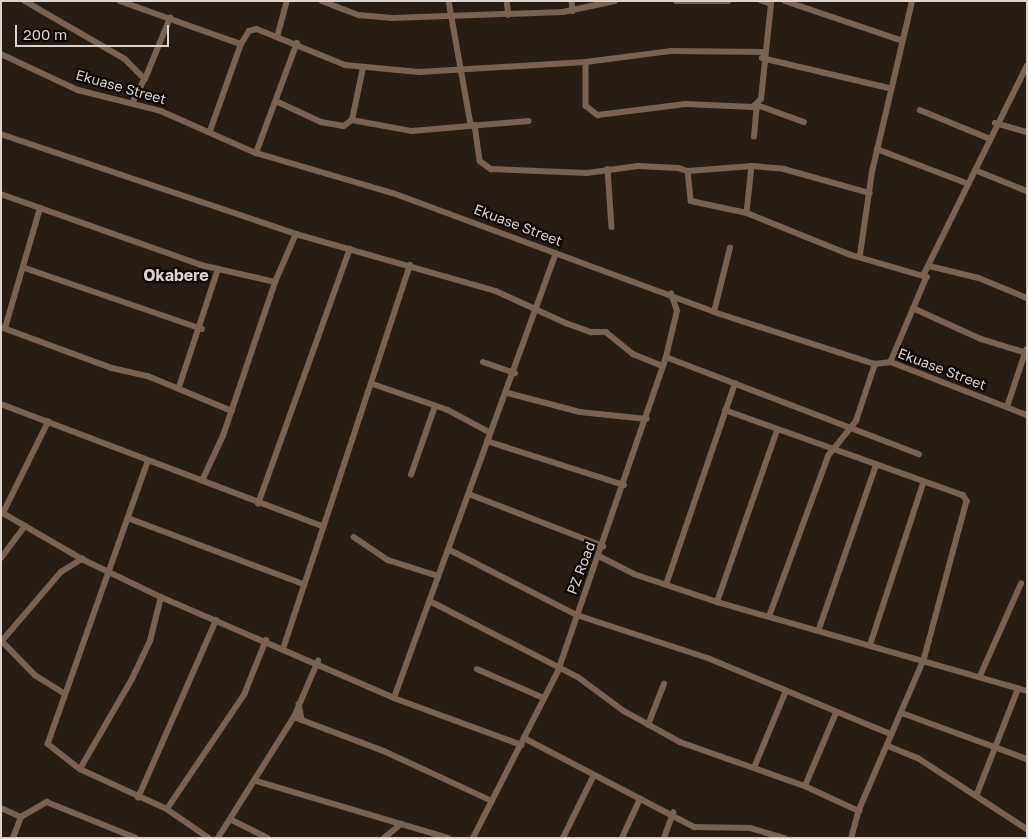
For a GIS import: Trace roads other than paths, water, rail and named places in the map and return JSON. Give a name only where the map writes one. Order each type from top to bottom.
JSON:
[{"type":"street","points":[[25,1],[124,58],[145,79]]},
{"type":"street","points":[[120,1],[241,44]]},
{"type":"street","points":[[278,34],[287,1]]},
{"type":"street","points":[[322,1],[359,15],[453,16],[573,11],[615,1]]},
{"type":"street","points":[[449,1],[473,125],[484,166],[587,173],[608,169],[669,167],[688,171],[752,166],[784,169],[870,193]]},
{"type":"street","points":[[507,1],[509,15]]},
{"type":"street","points":[[572,1],[573,11]]},
{"type":"street","points":[[676,1],[728,1]]},
{"type":"street","points":[[754,137],[762,55],[772,2],[761,1]]},
{"type":"street","points":[[785,1],[900,40]]},
{"type":"street","points":[[860,255],[876,149],[900,40],[912,1]]},
{"type":"street","points":[[134,101],[170,18]]},
{"type":"street","points":[[210,131],[241,44],[252,30],[278,34],[338,62],[363,68],[464,71],[586,62],[671,51],[762,55],[889,88]]},
{"type":"street","points":[[256,153],[298,43]]},
{"type":"street","name":"Ekuase Street","points":[[1,54],[78,90],[134,101],[210,131],[256,153],[393,192],[556,254],[671,294],[714,312],[875,364],[890,362],[1027,415]]},
{"type":"street","points":[[586,62],[586,106],[598,115],[663,105],[757,105],[804,122]]},
{"type":"street","points":[[923,276],[966,183],[975,170],[988,138],[1027,66]]},
{"type":"street","points":[[352,120],[363,68]]},
{"type":"street","points":[[276,101],[338,126],[352,120],[412,131],[529,121]]},
{"type":"street","points":[[920,110],[988,138]]},
{"type":"street","points":[[996,123],[1027,132]]},
{"type":"street","points":[[1,134],[296,234],[410,265],[503,294],[535,310],[591,332],[606,332],[633,354],[663,366]]},
{"type":"street","points":[[876,149],[966,183]]},
{"type":"street","points":[[747,213],[752,166]]},
{"type":"street","points":[[608,169],[612,227]]},
{"type":"street","points":[[975,170],[1027,191]]},
{"type":"street","points":[[688,171],[691,201],[747,213],[811,241],[923,276],[927,281],[913,308],[890,362]]},
{"type":"street","points":[[1,194],[218,269],[275,282]]},
{"type":"street","points":[[40,208],[25,268],[3,327],[179,387],[232,411]]},
{"type":"street","points":[[202,481],[232,411],[275,282],[296,234]]},
{"type":"street","points":[[714,312],[730,248]]},
{"type":"street","points":[[258,504],[350,249]]},
{"type":"street","points":[[394,698],[438,576],[450,550],[489,432],[508,393],[535,310],[556,254]]},
{"type":"street","points":[[284,646],[301,583],[373,384],[410,265]]},
{"type":"street","points":[[929,266],[979,278],[1027,298]]},
{"type":"street","points":[[25,268],[202,329]]},
{"type":"street","points":[[179,387],[202,329],[218,269]]},
{"type":"street","name":"PZ Road","points":[[473,838],[526,739],[558,670],[603,546],[666,357],[677,311],[671,294]]},
{"type":"street","points":[[913,308],[981,339],[1026,351],[1007,407]]},
{"type":"street","points":[[666,357],[850,425],[919,454]]},
{"type":"street","points":[[483,362],[515,373]]},
{"type":"street","points":[[770,614],[811,498],[834,449],[850,425],[856,421],[875,364]]},
{"type":"street","points":[[373,384],[434,406],[489,432]]},
{"type":"street","points":[[666,585],[692,520],[725,410],[735,384]]},
{"type":"street","points":[[508,393],[580,412],[646,419]]},
{"type":"street","points":[[1,404],[258,504],[322,526]]},
{"type":"street","points":[[411,476],[434,406]]},
{"type":"street","points":[[725,410],[777,431],[876,464],[924,484],[963,495],[969,508],[924,660],[859,811],[852,838]]},
{"type":"street","points":[[48,422],[2,513],[82,559],[161,596],[216,620],[284,646],[394,698],[522,745]]},
{"type":"street","points":[[717,602],[777,431]]},
{"type":"street","points":[[487,441],[624,485]]},
{"type":"street","points":[[148,462],[64,693],[48,744],[80,768],[138,798],[167,809],[209,838]]},
{"type":"street","points":[[819,629],[876,464]]},
{"type":"street","points":[[870,645],[924,484]]},
{"type":"street","points":[[469,494],[603,546]]},
{"type":"street","points":[[128,518],[301,583]]},
{"type":"street","points":[[1,558],[25,526]]},
{"type":"street","points":[[354,537],[388,560],[438,576]]},
{"type":"street","points":[[450,550],[577,615],[708,658],[784,693],[891,734]]},
{"type":"street","points":[[599,556],[666,585],[717,602],[770,614],[1027,691]]},
{"type":"street","points":[[64,693],[35,675],[2,641],[61,572],[82,559]]},
{"type":"street","points":[[980,676],[1021,584]]},
{"type":"street","points":[[80,768],[132,679],[150,641],[161,596]]},
{"type":"street","points":[[430,601],[558,670],[578,677],[648,725],[754,768],[805,786],[859,811]]},
{"type":"street","points":[[138,798],[216,620]]},
{"type":"street","points":[[167,809],[244,695],[266,640]]},
{"type":"street","points":[[218,838],[256,781],[294,717],[318,661]]},
{"type":"street","points":[[477,669],[544,698]]},
{"type":"street","points":[[648,725],[664,684]]},
{"type":"street","points":[[977,794],[998,746],[1018,689]]},
{"type":"street","points":[[754,768],[784,693]]},
{"type":"street","points":[[299,704],[302,719]]},
{"type":"street","points":[[805,786],[836,713]]},
{"type":"street","points":[[902,713],[998,746],[1027,759]]},
{"type":"street","points":[[294,717],[492,801]]},
{"type":"street","points":[[526,739],[594,777],[673,813],[694,827],[750,828],[785,838]]},
{"type":"street","points":[[888,746],[918,758],[977,794],[1027,829]]},
{"type":"street","points":[[563,838],[594,777]]},
{"type":"street","points":[[256,781],[449,838]]},
{"type":"street","points":[[622,838],[640,799]]},
{"type":"street","points":[[13,838],[21,817],[47,802],[136,838]]},
{"type":"street","points":[[1,808],[21,817]]},
{"type":"street","points":[[664,838],[673,813]]},
{"type":"street","points":[[230,819],[268,838]]},
{"type":"street","points":[[384,838],[401,824]]},
{"type":"district","name":"Okabere","points":[[176,275]]}]
